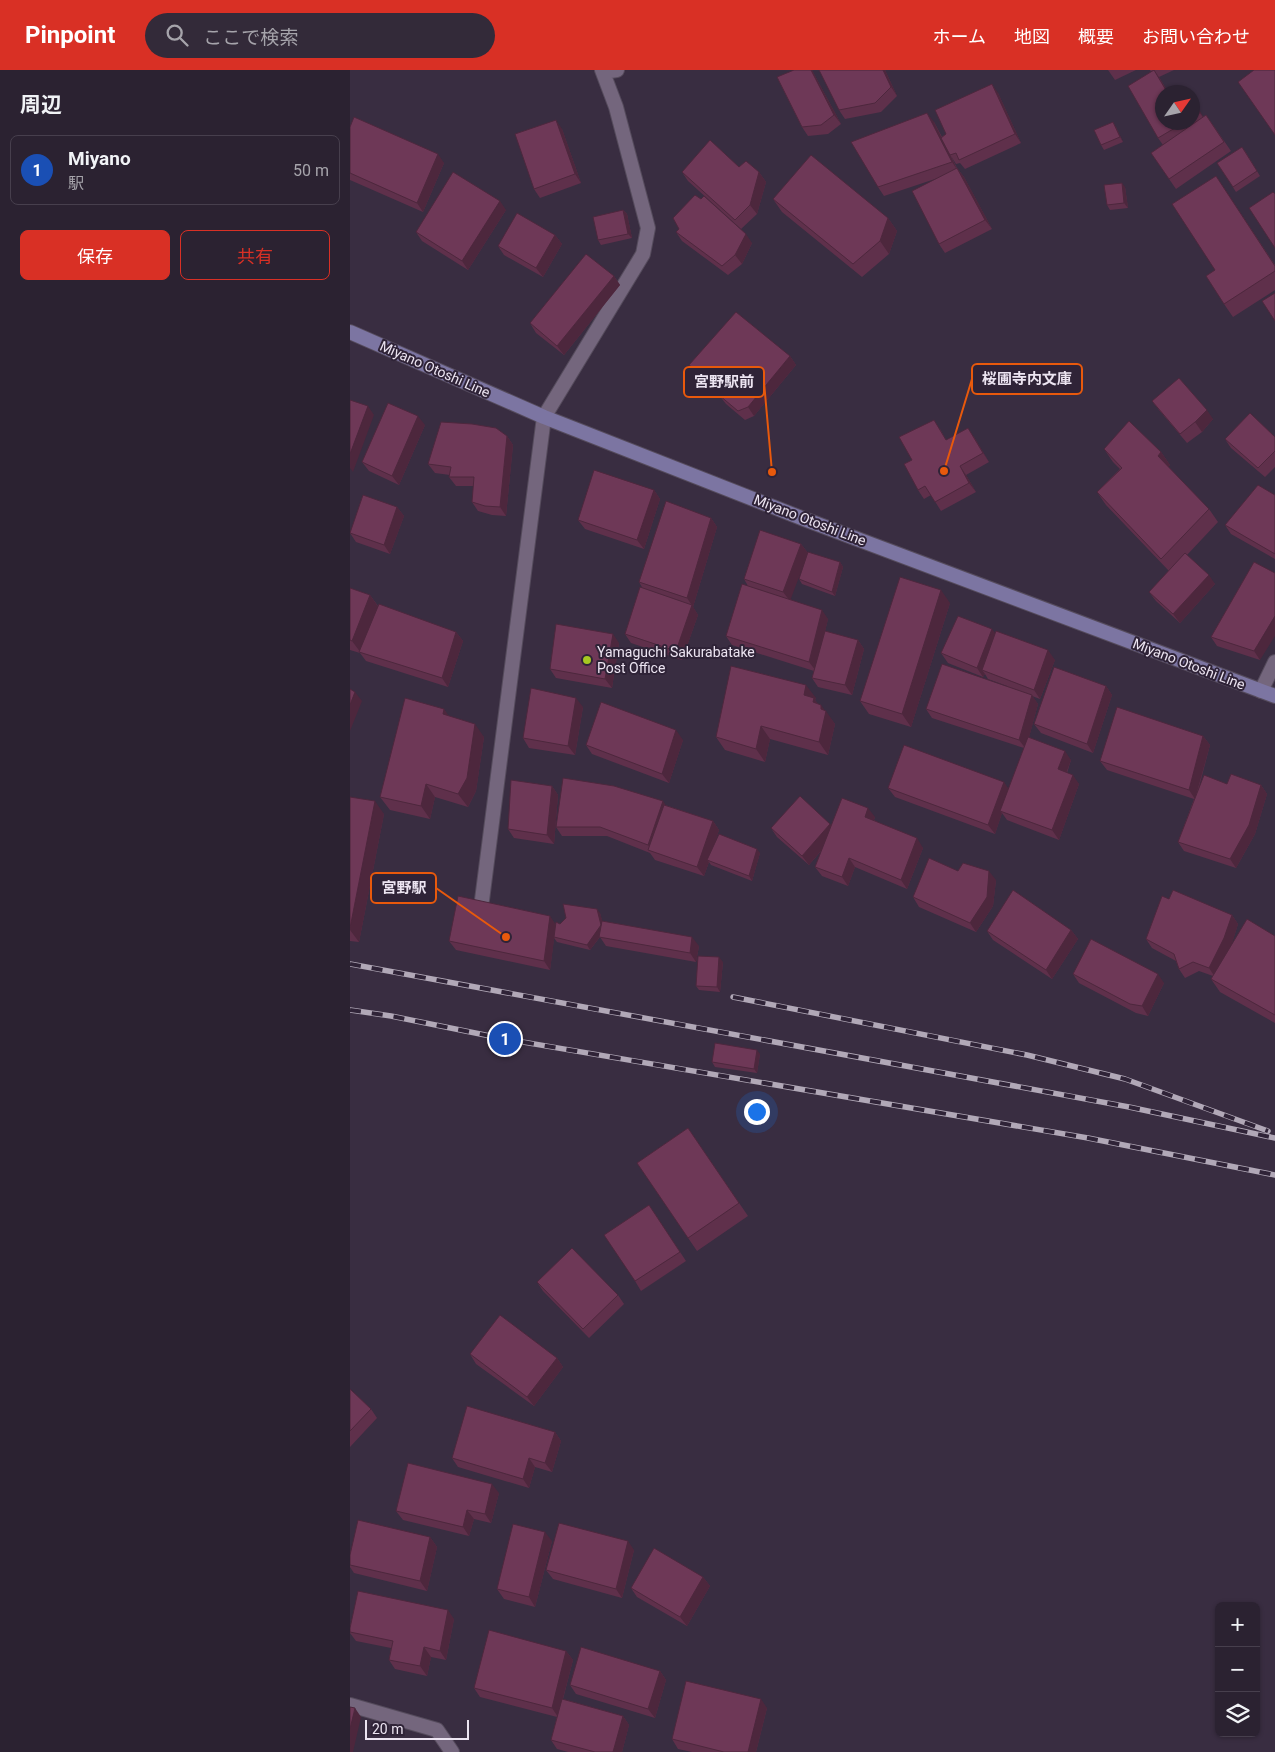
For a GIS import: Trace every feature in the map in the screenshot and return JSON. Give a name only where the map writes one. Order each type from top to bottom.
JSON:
[{"type":"main road","name":"Miyano Otoshi Line","points":[[350,332],[544,417],[813,522],[1275,696]]},
{"type":"street","points":[[482,900],[544,417],[643,254],[648,228],[608,71]]},
{"type":"street","points":[[1261,691],[1275,662]]},
{"type":"street","points":[[350,1705],[437,1730],[452,1752]]},
{"type":"building","points":[[794,70],[811,70],[834,115],[821,125],[802,127],[777,77]]},
{"type":"building","points":[[819,70],[883,70],[891,87],[875,103],[839,110]]},
{"type":"building","points":[[1154,70],[1163,85],[1155,85],[1155,130],[1172,130],[1158,138],[1128,86]]},
{"type":"building","points":[[1254,70],[1275,70],[1275,135],[1238,82]]},
{"type":"building","points":[[992,84],[1015,134],[959,160],[956,153],[950,155],[941,138],[946,134],[935,110]]},
{"type":"building","points":[[927,113],[952,162],[878,187],[851,142]]},
{"type":"building","points":[[1206,115],[1224,142],[1169,179],[1151,153],[1184,130],[1200,130],[1200,119]]},
{"type":"building","points":[[354,117],[438,154],[417,203],[350,173],[350,127]]},
{"type":"building","points":[[556,120],[575,174],[534,189],[515,134]]},
{"type":"building","points":[[1113,122],[1120,137],[1101,145],[1094,130]]},
{"type":"building","points":[[710,140],[739,167],[746,161],[759,172],[750,205],[735,220],[682,172]]},
{"type":"building","points":[[1242,147],[1257,171],[1233,187],[1217,163]]},
{"type":"building","points":[[811,155],[888,218],[880,241],[853,264],[773,199]]},
{"type":"building","points":[[957,168],[985,220],[939,244],[912,191]]},
{"type":"building","points":[[453,172],[500,201],[462,261],[416,232]]},
{"type":"building","points":[[1216,176],[1275,266],[1275,271],[1224,304],[1206,276],[1215,270],[1172,204]]},
{"type":"building","points":[[1122,183],[1124,203],[1107,205],[1104,185]]},
{"type":"building","points":[[1273,192],[1275,194],[1275,248],[1249,208]]},
{"type":"building","points":[[695,195],[701,199],[704,196],[746,234],[735,255],[722,266],[676,232],[679,229],[673,218]]},
{"type":"building","points":[[623,210],[628,234],[598,240],[593,217]]},
{"type":"building","points":[[517,213],[555,235],[536,268],[498,246]]},
{"type":"building","points":[[586,254],[614,276],[557,346],[530,323]]},
{"type":"building","points":[[1275,293],[1275,321],[1262,301]]},
{"type":"building","points":[[736,312],[790,356],[748,407],[738,411],[719,395],[720,390],[689,365]]},
{"type":"building","points":[[1179,378],[1207,410],[1180,434],[1152,401]]},
{"type":"building","points":[[350,400],[368,406],[350,454]]},
{"type":"building","points":[[388,403],[418,416],[392,476],[362,462]]},
{"type":"building","points":[[1250,413],[1275,437],[1275,451],[1258,468],[1225,439]]},
{"type":"building","points":[[934,420],[946,440],[968,428],[983,453],[960,466],[969,483],[935,502],[925,486],[918,490],[904,464],[912,460],[899,437]]},
{"type":"building","points":[[1129,421],[1161,452],[1158,456],[1209,509],[1161,559],[1097,492],[1122,468],[1104,449]]},
{"type":"building","points":[[441,422],[496,428],[507,436],[500,507],[485,506],[472,502],[474,477],[449,477],[451,467],[428,464]]},
{"type":"building","points":[[594,470],[654,490],[637,540],[578,520]]},
{"type":"building","points":[[1258,485],[1275,495],[1275,554],[1225,525]]},
{"type":"building","points":[[363,495],[397,507],[384,545],[350,533]]},
{"type":"building","points":[[666,501],[711,518],[687,598],[639,582]]},
{"type":"building","points":[[760,530],[801,544],[783,592],[744,579]]},
{"type":"building","points":[[808,552],[840,562],[832,592],[799,579]]},
{"type":"building","points":[[1185,553],[1209,575],[1173,614],[1149,592]]},
{"type":"building","points":[[1254,562],[1275,573],[1275,616],[1254,651],[1211,637]]},
{"type":"building","points":[[900,577],[941,590],[902,714],[860,701]]},
{"type":"building","points":[[742,584],[822,610],[809,662],[726,636]]},
{"type":"building","points":[[640,587],[692,605],[676,651],[625,634]]},
{"type":"building","points":[[350,588],[370,595],[352,641],[350,640]]},
{"type":"building","points":[[379,604],[456,632],[442,678],[359,652]]},
{"type":"building","points":[[958,616],[992,629],[977,668],[941,653]]},
{"type":"building","points":[[556,624],[613,634],[605,679],[550,669]]},
{"type":"building","points":[[825,631],[858,640],[845,685],[812,678]]},
{"type":"building","points":[[996,631],[1048,650],[1034,690],[982,670]]},
{"type":"building","points":[[942,664],[1032,695],[1019,740],[926,709]]},
{"type":"building","points":[[731,666],[806,685],[804,695],[814,698],[813,702],[821,705],[821,709],[826,711],[819,742],[761,726],[756,749],[716,737]]},
{"type":"building","points":[[1054,667],[1106,686],[1087,744],[1034,724]]},
{"type":"building","points":[[531,688],[576,698],[568,746],[523,738]]},
{"type":"building","points":[[350,689],[355,692],[350,705]]},
{"type":"building","points":[[405,698],[444,709],[443,714],[475,724],[467,778],[458,794],[426,784],[421,806],[380,797]]},
{"type":"building","points":[[601,702],[676,730],[662,774],[586,745]]},
{"type":"building","points":[[1117,707],[1203,736],[1189,790],[1100,761]]},
{"type":"building","points":[[1028,737],[1065,751],[1058,769],[1073,775],[1052,830],[1000,811]]},
{"type":"building","points":[[904,745],[1004,782],[988,825],[888,788]]},
{"type":"building","points":[[1231,774],[1261,785],[1249,825],[1230,859],[1178,842],[1204,775],[1227,784]]},
{"type":"building","points":[[563,778],[614,786],[663,801],[648,845],[600,827],[556,827]]},
{"type":"building","points":[[511,780],[552,786],[547,835],[508,829]]},
{"type":"building","points":[[800,796],[830,824],[802,856],[771,828]]},
{"type":"building","points":[[350,797],[375,801],[350,928]]},
{"type":"building","points":[[842,798],[868,808],[865,817],[917,838],[901,880],[849,858],[842,877],[815,867]]},
{"type":"building","points":[[664,805],[713,821],[697,867],[648,850]]},
{"type":"building","points":[[719,834],[757,849],[749,876],[707,860]]},
{"type":"building","points":[[929,858],[958,871],[963,863],[989,871],[987,897],[970,923],[913,897]]},
{"type":"building","points":[[1013,890],[1071,930],[1046,970],[987,931]]},
{"type":"building","points":[[1173,890],[1232,915],[1224,938],[1209,968],[1193,962],[1179,969],[1174,954],[1146,939],[1162,896],[1169,899]]},
{"type":"building","points":[[458,896],[550,916],[544,961],[449,941]]},
{"type":"building","points":[[563,904],[597,909],[601,925],[587,945],[554,937],[556,922],[560,924],[566,918]]},
{"type":"building","points":[[1247,919],[1275,936],[1275,1015],[1211,979]]},
{"type":"building","points":[[602,921],[692,937],[690,953],[599,937]]},
{"type":"building","points":[[1091,939],[1158,974],[1142,1006],[1130,1004],[1073,974]]},
{"type":"building","points":[[698,956],[719,957],[717,987],[696,986]]},
{"type":"building","points":[[715,1043],[757,1050],[754,1069],[712,1062]]},
{"type":"building","points":[[688,1128],[739,1203],[688,1238],[637,1163]]},
{"type":"building","points":[[649,1205],[680,1252],[635,1281],[604,1235]]},
{"type":"building","points":[[572,1248],[618,1295],[583,1329],[537,1282]]},
{"type":"building","points":[[500,1315],[557,1358],[527,1397],[470,1354]]},
{"type":"building","points":[[350,1389],[371,1409],[350,1431]]},
{"type":"building","points":[[467,1406],[555,1432],[545,1463],[529,1458],[523,1479],[452,1458]]},
{"type":"building","points":[[408,1463],[492,1484],[485,1514],[467,1510],[463,1527],[396,1511]]},
{"type":"building","points":[[358,1520],[430,1537],[420,1581],[350,1565],[350,1555]]},
{"type":"building","points":[[559,1523],[628,1541],[616,1589],[546,1570]]},
{"type":"building","points":[[513,1524],[545,1532],[529,1597],[497,1589]]},
{"type":"building","points":[[654,1548],[703,1577],[680,1617],[631,1588]]},
{"type":"building","points":[[358,1591],[448,1610],[440,1651],[424,1647],[420,1666],[389,1660],[393,1641],[350,1632]]},
{"type":"building","points":[[489,1630],[566,1651],[552,1708],[474,1688]]},
{"type":"building","points":[[581,1647],[660,1671],[648,1709],[570,1685]]},
{"type":"building","points":[[686,1681],[761,1699],[748,1752],[724,1752],[672,1739]]},
{"type":"building","points":[[562,1699],[623,1716],[613,1752],[595,1752],[551,1740]]},
{"type":"building","points":[[350,1707],[355,1708],[350,1729]]},
{"type":"railway","points":[[350,964],[1129,1107],[1275,1138]]},
{"type":"railway","points":[[733,997],[1027,1055],[1125,1079],[1268,1131]]},
{"type":"railway","points":[[350,1010],[391,1016],[505,1039],[1088,1138],[1275,1175]]},
{"type":"place","name":"桜圃寺内文庫","points":[[944,471]]},
{"type":"place","name":"宮野駅前","points":[[772,472]]},
{"type":"place","name":"Yamaguchi Sakurabatake Post Office","points":[[587,660]]},
{"type":"place","name":"宮野駅","points":[[506,937]]},
{"type":"place","name":"Miyano","points":[[505,1039]]}]
